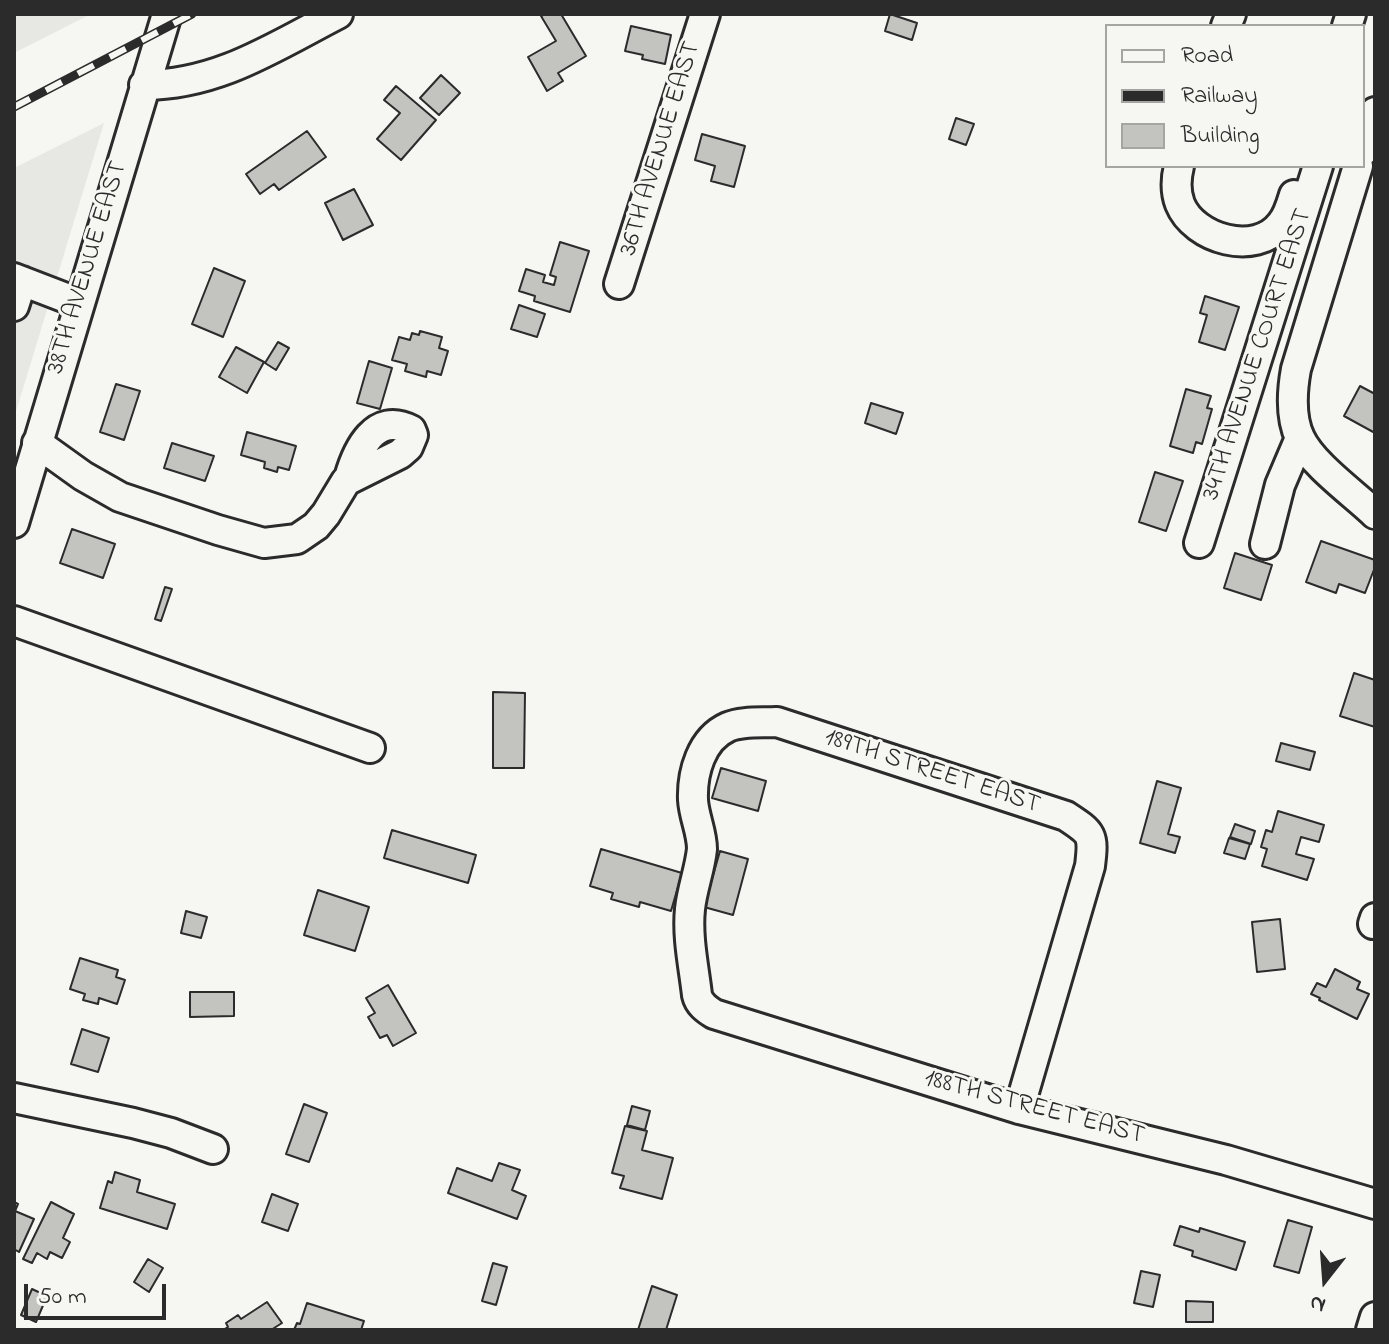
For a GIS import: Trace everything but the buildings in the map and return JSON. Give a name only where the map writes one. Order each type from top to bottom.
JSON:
[{"type":"street","name":"38TH AVENUE EAST","points":[[14,523],[167,14]]},
{"type":"street","points":[[144,85],[209,77],[242,64],[338,14]]},
{"type":"street","name":"36TH AVENUE EAST","points":[[619,284],[705,14]]},
{"type":"street","points":[[1365,144],[1375,112]]},
{"type":"street","points":[[1179,168],[1176,191],[1189,219],[1222,239],[1238,242],[1253,241],[1280,227],[1289,211],[1303,168]]},
{"type":"street","name":"34TH AVENUE COURT EAST","points":[[1199,543],[1317,168]]},
{"type":"street","points":[[1357,168],[1296,369],[1292,387],[1293,411],[1300,438],[1315,460],[1375,514]]},
{"type":"street","points":[[17,288],[79,303]]},
{"type":"street","points":[[1265,544],[1280,485],[1300,438]]},
{"type":"street","points":[[37,443],[83,476],[120,497],[264,543],[297,539],[316,526],[349,478]]},
{"type":"street","points":[[14,621],[370,748]]},
{"type":"street","name":"189TH STREET EAST","points":[[698,1002],[690,913],[702,844],[693,802],[697,768],[706,744],[727,727],[742,723],[777,722],[1066,816],[1085,829],[1092,841],[1090,866],[1019,1109]]},
{"type":"street","name":"188TH STREET EAST","points":[[698,1002],[714,1014],[1019,1109],[1226,1160],[1375,1204]]},
{"type":"street","points":[[14,1098],[133,1123],[213,1149]]},
{"type":"street","points":[[1371,1330],[1375,1317]]},
{"type":"shaded area","points":[[14,14],[91,14],[14,53]]},
{"type":"shaded area","points":[[104,123],[14,418],[14,168]]},
{"type":"railway","points":[[14,107],[192,14]]}]
